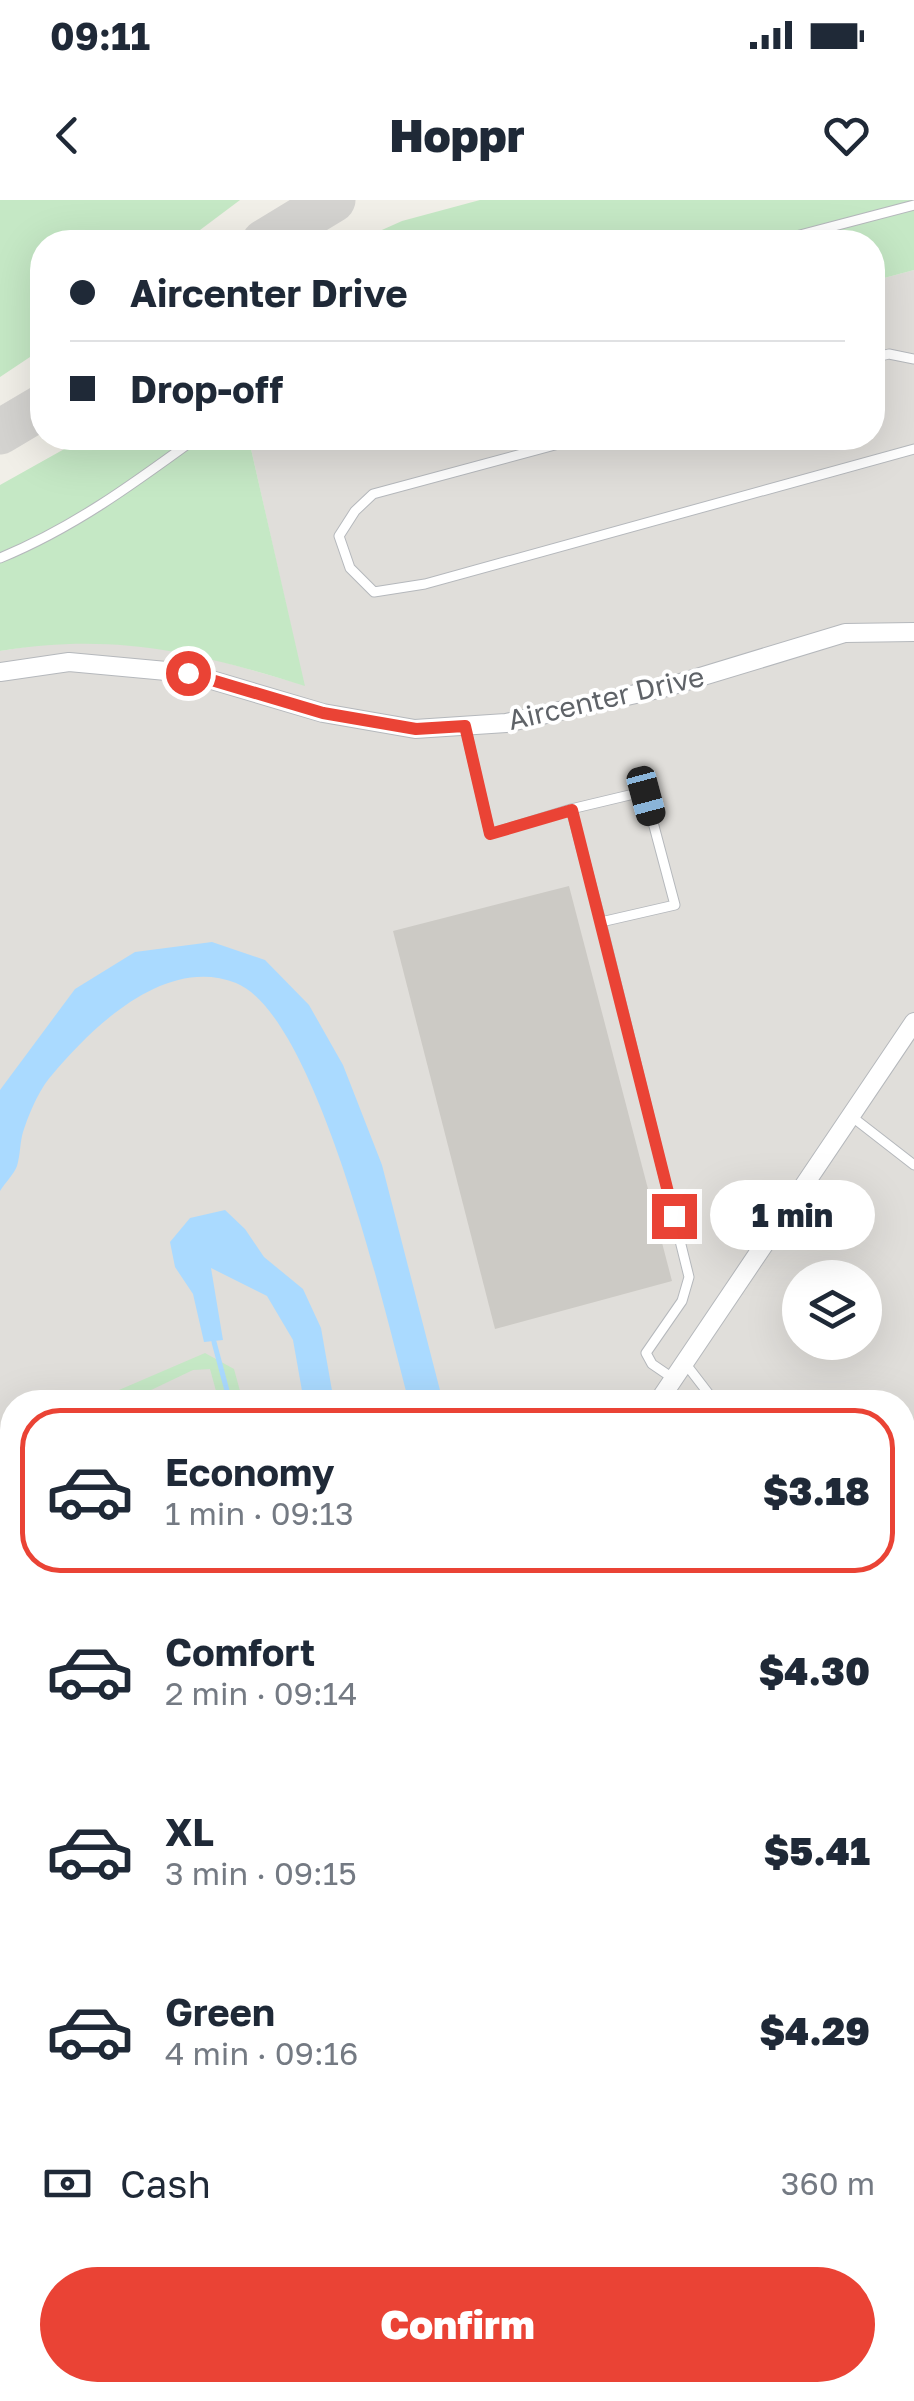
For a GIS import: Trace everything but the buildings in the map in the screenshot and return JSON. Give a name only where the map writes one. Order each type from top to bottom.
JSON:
[{"type":"street","name":"Aircenter Drive","points":[[0,672],[68,662],[188,673],[323,713],[416,729],[506,723],[667,687],[845,633],[914,632]]},
{"type":"street","points":[[666,1390],[914,1022]]},
{"type":"lane","points":[[819,230],[914,205]]},
{"type":"lane","points":[[885,355],[914,358]]},
{"type":"lane","points":[[537,450],[374,494],[355,511],[339,536],[350,568],[374,592],[424,584],[914,449]]},
{"type":"lane","points":[[0,558],[82,519],[179,450]]},
{"type":"lane","points":[[465,726],[490,834],[638,793],[646,796],[675,905],[600,922]]},
{"type":"lane","points":[[572,810],[689,1277],[682,1301],[646,1354],[652,1364],[679,1371],[701,1390]]},
{"type":"lane","points":[[851,1116],[914,1165]]},
{"type":"shaded area","points":[[914,270],[914,1390],[0,1390],[0,651],[49,643],[119,643],[181,650],[304,685],[251,450],[885,450],[885,278]]},
{"type":"green space","points":[[0,200],[240,200],[200,230],[30,230],[30,357],[0,377]]},
{"type":"green space","points":[[480,200],[914,200],[914,270],[885,278],[885,230],[382,230]]},
{"type":"green space","points":[[63,450],[251,450],[305,686],[154,649],[80,644],[0,651],[0,485]]},
{"type":"green space","points":[[205,1353],[234,1369],[240,1390],[216,1390],[210,1369],[193,1370],[151,1390],[119,1390]]},
{"type":"water","points":[[212,942],[265,960],[309,1005],[343,1065],[382,1165],[440,1390],[406,1390],[366,1241],[321,1108],[294,1050],[266,1007],[236,983],[210,977],[183,979],[158,987],[133,1000],[88,1036],[43,1088],[24,1129],[17,1166],[0,1191],[0,1090],[75,989],[135,952]]},
{"type":"water","points":[[225,1210],[245,1229],[264,1257],[303,1289],[321,1328],[332,1390],[302,1390],[293,1340],[267,1296],[211,1268],[223,1340],[204,1342],[193,1294],[175,1267],[170,1242],[190,1218]]},
{"type":"waterway","points":[[214,1342],[227,1390]]},
{"type":"taxiway","points":[[284,230],[333,200]]},
{"type":"taxiway","points":[[0,432],[30,414]]},
{"type":"route","points":[[188,673],[323,713],[416,729],[465,726],[490,834],[572,810],[674,1216]]}]
